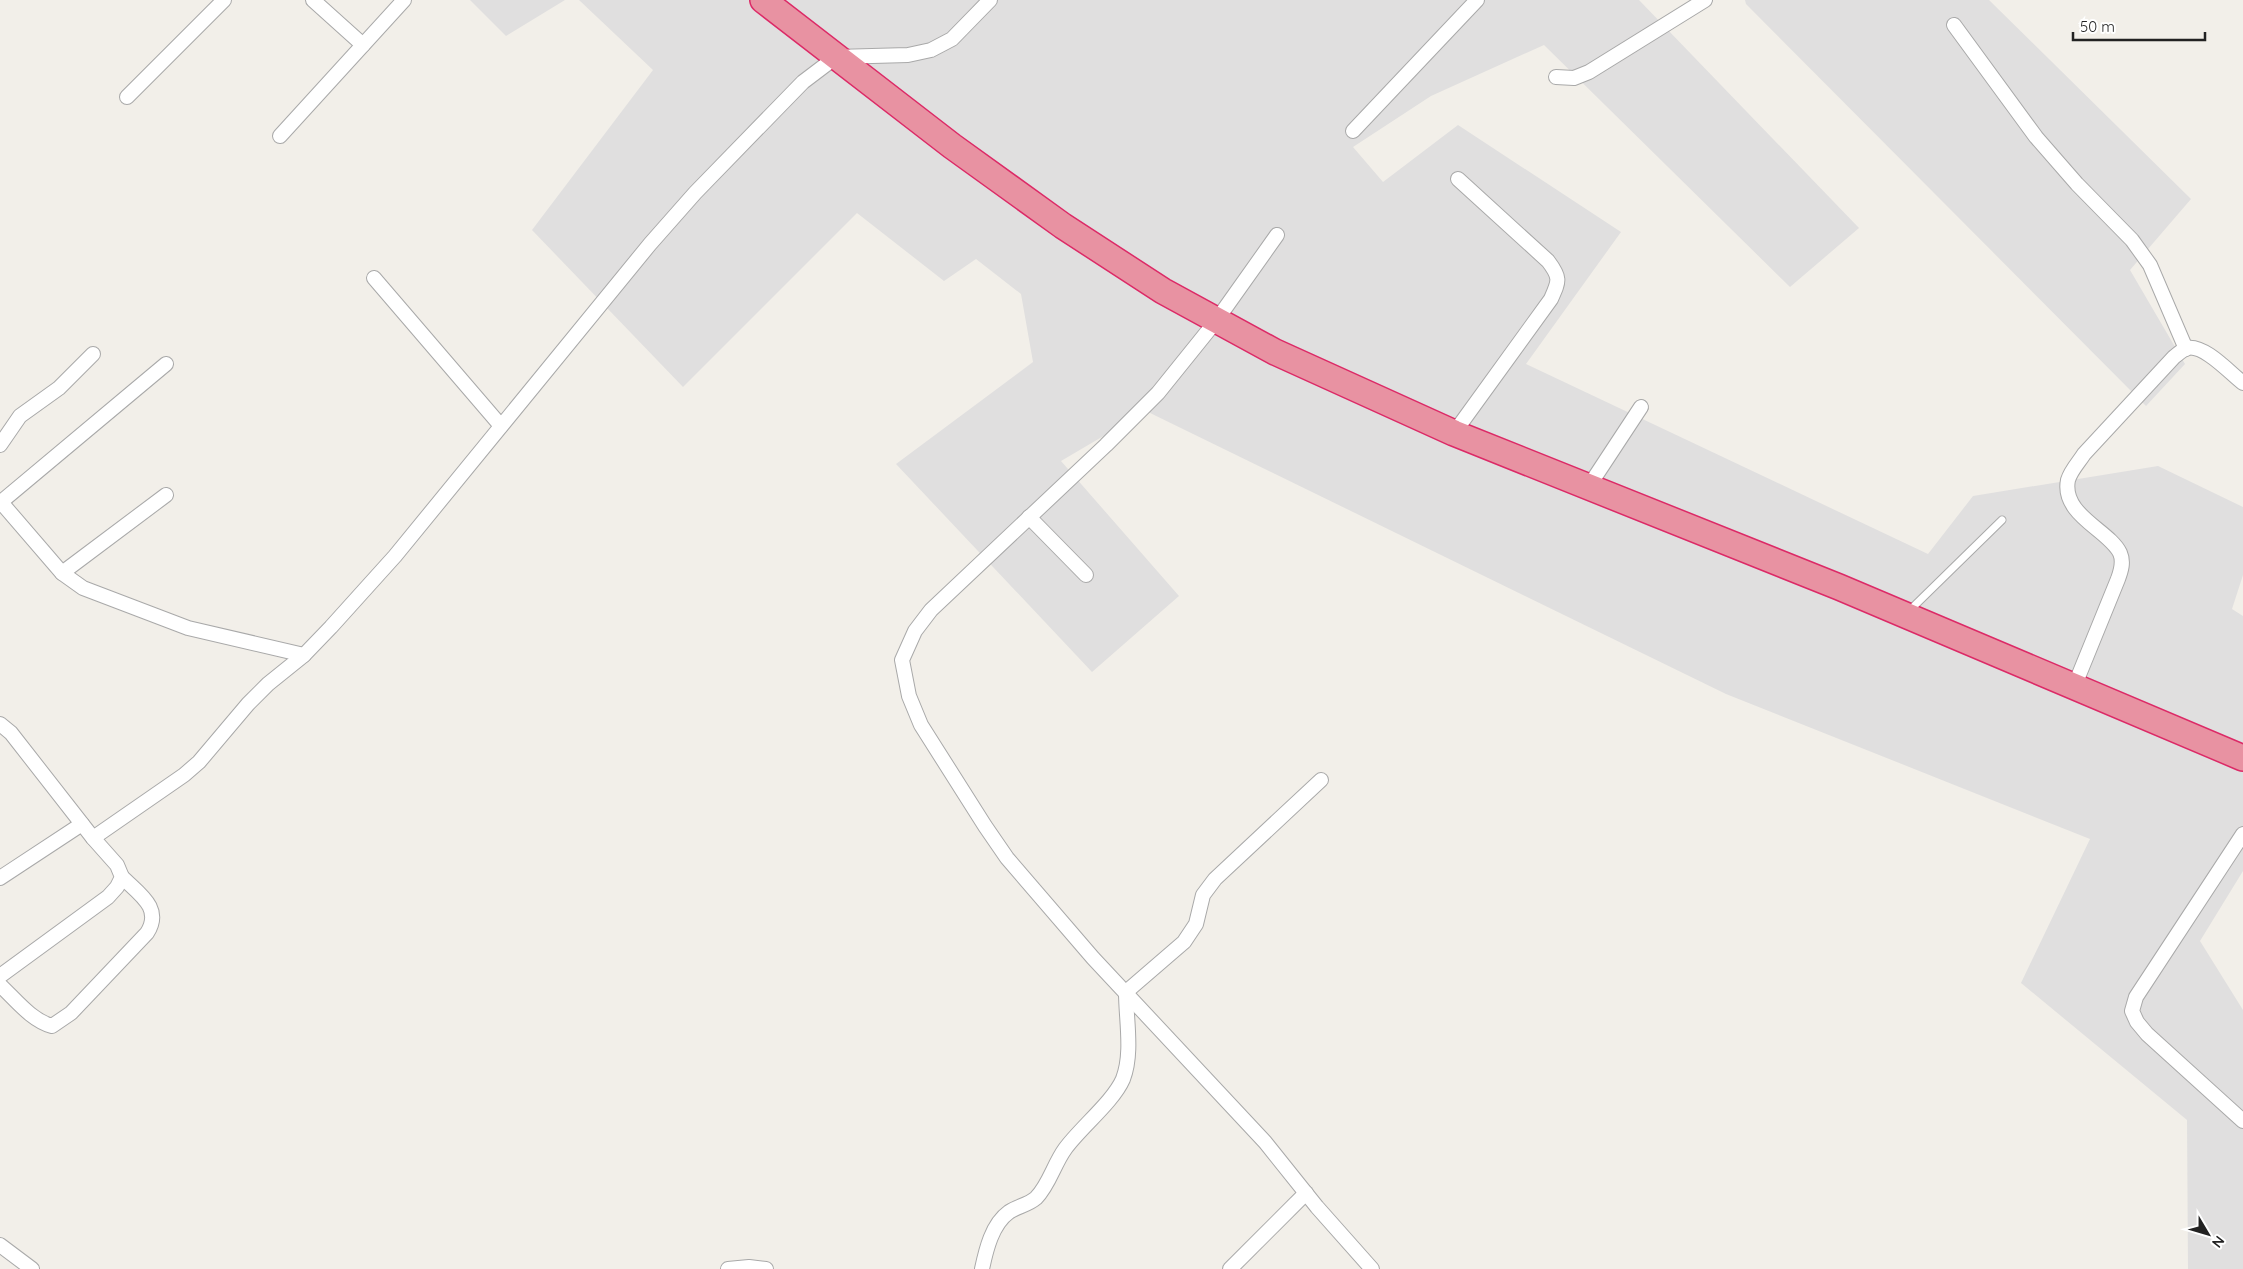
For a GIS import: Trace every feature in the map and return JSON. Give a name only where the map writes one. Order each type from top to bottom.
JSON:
[{"type":"highway","points":[[763,0],[952,146],[1063,226],[1140,277],[1216,321],[1333,380],[1454,433],[1839,587],[2243,758]]},
{"type":"street","points":[[128,97],[224,0]]},
{"type":"street","points":[[313,0],[363,45]]},
{"type":"street","points":[[280,136],[404,0]]},
{"type":"street","points":[[93,838],[184,775],[199,762],[248,704],[268,684],[304,655],[396,556],[650,244],[695,192],[803,82],[836,57],[908,55],[931,50],[952,39],[990,0]]},
{"type":"street","points":[[1353,131],[1477,0]]},
{"type":"street","points":[[1556,77],[1574,78],[1589,72],[1705,0]]},
{"type":"street","points":[[1954,25],[2036,137],[2076,184],[2132,240],[2150,265],[2186,348]]},
{"type":"street","points":[[1454,433],[1551,299],[1559,283],[1556,272],[1548,261],[1458,179]]},
{"type":"street","points":[[1278,235],[1216,321],[1158,393],[931,610],[915,630],[902,660],[909,696],[920,725],[1007,858],[1093,958],[1265,1142],[1306,1193],[1372,1269]]},
{"type":"street","points":[[374,278],[501,426]]},
{"type":"street","points":[[2074,687],[2122,569],[2122,559],[2120,552],[2113,543],[2082,517],[2074,506],[2068,488],[2069,479],[2084,454],[2174,357],[2186,348],[2197,348],[2243,383]]},
{"type":"street","points":[[0,444],[20,416],[59,388],[93,354]]},
{"type":"street","points":[[166,364],[0,501],[62,573],[83,588],[188,628],[304,655]]},
{"type":"street","points":[[1589,486],[1641,407]]},
{"type":"street","points":[[62,573],[166,495]]},
{"type":"street","points":[[1030,517],[1086,575]]},
{"type":"street","points":[[0,724],[11,733],[93,838],[117,865],[122,876],[150,906],[154,916],[152,925],[147,933],[71,1013],[52,1026],[44,1024],[35,1018],[0,985]]},
{"type":"street","points":[[1126,992],[1184,942],[1196,924],[1202,895],[1215,879],[1321,780]]},
{"type":"street","points":[[0,878],[82,824]]},
{"type":"street","points":[[2243,834],[2136,997],[2132,1010],[2137,1022],[2147,1034],[2243,1121]]},
{"type":"street","points":[[0,976],[108,897],[117,887],[122,876]]},
{"type":"street","points":[[982,1269],[987,1246],[1004,1216],[1029,1203],[1037,1196],[1065,1148],[1108,1101],[1122,1080],[1128,1059],[1126,992]]},
{"type":"street","points":[[1230,1269],[1306,1193]]},
{"type":"street","points":[[0,1245],[32,1269]]},
{"type":"street","points":[[728,1269],[749,1267],[766,1269]]},
{"type":"lane","points":[[1905,615],[2002,520]]},
{"type":"shaded area","points":[[470,0],[565,0],[506,36]]},
{"type":"shaded area","points":[[579,0],[1639,0],[1859,228],[1790,287],[1544,45],[1431,96],[1353,147],[1383,182],[1458,125],[1621,232],[1526,364],[1928,554],[1973,496],[2158,466],[2243,507],[2243,575],[2232,609],[2243,616],[2243,871],[2200,941],[2243,1010],[2243,1269],[2188,1269],[2187,1120],[2021,983],[2090,839],[1726,694],[1146,411],[1061,461],[1179,596],[1092,672],[896,464],[1033,362],[1021,294],[976,259],[944,281],[857,213],[683,387],[532,230],[653,70]]},
{"type":"shaded area","points":[[1745,0],[1989,0],[2191,199],[2130,270],[2185,364],[2146,406],[1746,4]]}]
